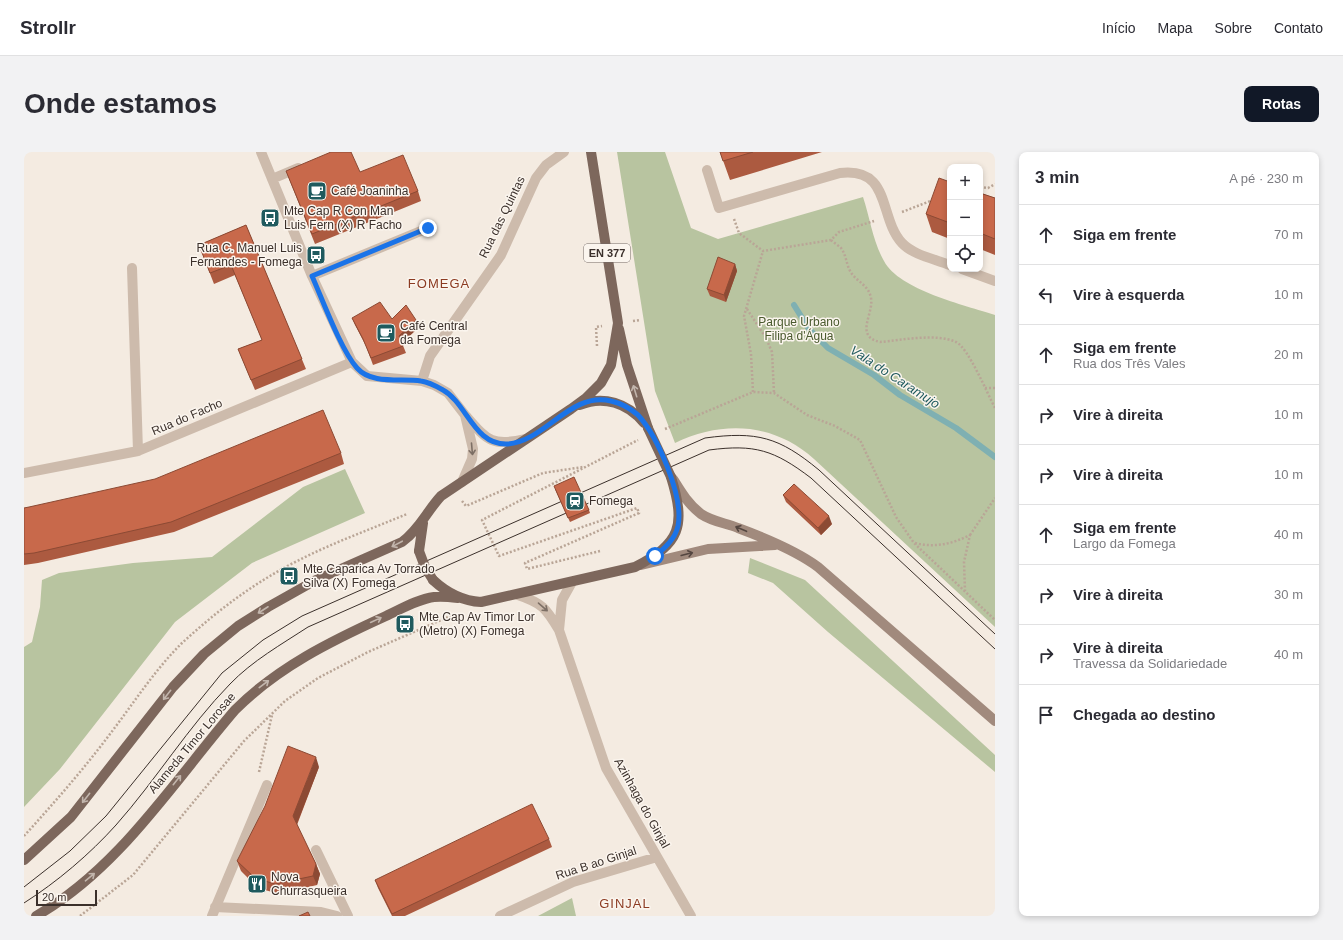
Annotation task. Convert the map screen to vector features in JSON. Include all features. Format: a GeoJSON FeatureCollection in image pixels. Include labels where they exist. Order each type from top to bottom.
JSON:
{"type":"FeatureCollection","features":[{"type":"Feature","properties":{"kind":"main road","name":"EN 377"},"geometry":{"type":"LineString","coordinates":[[591,152],[618,323],[627,365],[648,428]]}},
{"type":"Feature","properties":{"kind":"main road","name":"EN 377"},"geometry":{"type":"LineString","coordinates":[[570,409],[586,398],[601,384],[611,365],[618,323]]}},
{"type":"Feature","properties":{"kind":"main road"},"geometry":{"type":"LineString","coordinates":[[24,860],[71,817],[173,687],[204,654],[238,626],[268,607],[316,580],[402,542],[412,534],[441,496],[570,409],[591,402],[610,401],[637,414],[648,428],[671,477],[678,498],[678,527],[666,547],[655,556],[635,567]]}},
{"type":"Feature","properties":{"kind":"main road"},"geometry":{"type":"LineString","coordinates":[[671,477],[684,497],[702,514],[711,520],[738,528],[805,557],[995,721]]}},
{"type":"Feature","properties":{"kind":"main road"},"geometry":{"type":"LineString","coordinates":[[424,517],[419,551],[425,567],[433,580],[443,590],[458,598],[481,602],[518,595],[708,549],[777,545]]}},
{"type":"Feature","properties":{"kind":"main road","name":"Alameda Timor Lorosae"},"geometry":{"type":"LineString","coordinates":[[36,916],[91,876],[130,838],[235,710],[270,679],[293,663],[344,635],[411,604],[434,597],[458,598]]}},
{"type":"Feature","properties":{"kind":"street"},"geometry":{"type":"LineString","coordinates":[[261,152],[312,276],[352,362],[367,376],[422,381],[448,393],[484,436],[494,441],[507,444],[525,439]]}},
{"type":"Feature","properties":{"kind":"street","name":"Rua das Quintas"},"geometry":{"type":"LineString","coordinates":[[422,381],[430,356],[501,255],[536,178],[546,166],[564,152]]}},
{"type":"Feature","properties":{"kind":"street"},"geometry":{"type":"LineString","coordinates":[[272,179],[308,164]]}},
{"type":"Feature","properties":{"kind":"street"},"geometry":{"type":"LineString","coordinates":[[707,170],[719,208],[840,173],[853,171],[865,176],[875,183],[882,195],[894,232],[904,245],[912,251],[947,264]]}},
{"type":"Feature","properties":{"kind":"street"},"geometry":{"type":"LineString","coordinates":[[312,276],[428,228]]}},
{"type":"Feature","properties":{"kind":"street"},"geometry":{"type":"LineString","coordinates":[[132,268],[138,452]]}},
{"type":"Feature","properties":{"kind":"street"},"geometry":{"type":"LineString","coordinates":[[970,272],[995,281]]}},
{"type":"Feature","properties":{"kind":"street","name":"Rua do Facho"},"geometry":{"type":"LineString","coordinates":[[24,473],[138,452],[352,362]]}},
{"type":"Feature","properties":{"kind":"street"},"geometry":{"type":"LineString","coordinates":[[462,482],[472,459],[473,449],[465,415]]}},
{"type":"Feature","properties":{"kind":"street","name":"Azinhaga do Ginjal"},"geometry":{"type":"LineString","coordinates":[[559,630],[562,600],[572,582]]}},
{"type":"Feature","properties":{"kind":"street","name":"Azinhaga do Ginjal"},"geometry":{"type":"LineString","coordinates":[[518,595],[535,601],[547,610],[559,630],[606,768],[691,916]]}},
{"type":"Feature","properties":{"kind":"street"},"geometry":{"type":"LineString","coordinates":[[267,785],[213,911],[321,912],[337,916]]}},
{"type":"Feature","properties":{"kind":"street"},"geometry":{"type":"LineString","coordinates":[[316,850],[348,916]]}},
{"type":"Feature","properties":{"kind":"street","name":"Rua B ao Ginjal"},"geometry":{"type":"LineString","coordinates":[[500,916],[573,882],[657,857]]}},
{"type":"Feature","properties":{"kind":"path"},"geometry":{"type":"LineString","coordinates":[[983,187],[988,188],[995,184]]}},
{"type":"Feature","properties":{"kind":"path"},"geometry":{"type":"LineString","coordinates":[[730,205],[738,233],[763,252],[831,240],[839,232],[888,217],[936,199]]}},
{"type":"Feature","properties":{"kind":"path"},"geometry":{"type":"LineString","coordinates":[[831,240],[841,248],[846,258],[848,269],[853,276],[868,290],[871,298],[866,327],[868,336],[872,341],[880,342],[930,338],[957,342],[966,351],[995,408]]}},
{"type":"Feature","properties":{"kind":"path"},"geometry":{"type":"LineString","coordinates":[[753,392],[751,354],[744,316],[763,252]]}},
{"type":"Feature","properties":{"kind":"path"},"geometry":{"type":"LineString","coordinates":[[746,309],[766,338],[772,352],[774,394]]}},
{"type":"Feature","properties":{"kind":"path"},"geometry":{"type":"LineString","coordinates":[[596,328],[597,350]]}},
{"type":"Feature","properties":{"kind":"path"},"geometry":{"type":"LineString","coordinates":[[985,388],[995,388]]}},
{"type":"Feature","properties":{"kind":"path"},"geometry":{"type":"LineString","coordinates":[[662,431],[753,392],[774,394],[807,415],[835,426],[860,440],[896,518],[914,543],[995,620]]}},
{"type":"Feature","properties":{"kind":"path"},"geometry":{"type":"LineString","coordinates":[[600,551],[527,569],[525,563],[639,513],[637,508],[499,556],[482,520],[640,440]]}},
{"type":"Feature","properties":{"kind":"path"},"geometry":{"type":"LineString","coordinates":[[485,498],[543,473],[585,467]]}},
{"type":"Feature","properties":{"kind":"path"},"geometry":{"type":"LineString","coordinates":[[965,592],[964,562],[970,535],[995,498]]}},
{"type":"Feature","properties":{"kind":"path"},"geometry":{"type":"LineString","coordinates":[[914,543],[929,546],[942,545],[957,542],[970,535]]}},
{"type":"Feature","properties":{"kind":"path"},"geometry":{"type":"LineString","coordinates":[[80,916],[133,875],[244,741],[285,701],[318,678],[368,652],[455,614]]}},
{"type":"Feature","properties":{"kind":"path"},"geometry":{"type":"LineString","coordinates":[[267,785],[257,780],[273,713]]}},
{"type":"Feature","properties":{"kind":"green space","name":"Parque Urbano Filipa d'Água"},"geometry":{"type":"Polygon","coordinates":[[[617,152],[665,152],[691,228],[718,239],[863,197],[880,254],[892,271],[903,280],[934,295],[995,315],[995,627],[814,459],[799,447],[782,438],[765,432],[730,428],[711,431],[675,443],[655,391],[617,152]]]}},
{"type":"Feature","properties":{"kind":"green space"},"geometry":{"type":"Polygon","coordinates":[[[345,469],[365,513],[252,563],[175,622],[60,769],[24,807],[24,647],[32,642],[40,607],[42,580],[59,573],[133,563],[212,557],[303,487],[345,469]]]}},
{"type":"Feature","properties":{"kind":"green space"},"geometry":{"type":"Polygon","coordinates":[[[750,558],[805,580],[995,755],[995,772],[828,632],[773,583],[748,573],[750,558]]]}},
{"type":"Feature","properties":{"kind":"green space"},"geometry":{"type":"Polygon","coordinates":[[[572,898],[576,916],[538,916],[572,898]]]}},
{"type":"Feature","properties":{"kind":"building"},"geometry":{"type":"Polygon","coordinates":[[[331,152],[351,152],[360,172],[403,155],[418,191],[312,234],[286,171],[331,152]]]}},
{"type":"Feature","properties":{"kind":"building"},"geometry":{"type":"Polygon","coordinates":[[[720,152],[753,152],[723,161],[720,152]]]}},
{"type":"Feature","properties":{"kind":"building"},"geometry":{"type":"Polygon","coordinates":[[[939,178],[947,181],[947,222],[926,214],[939,178]]]}},
{"type":"Feature","properties":{"kind":"building"},"geometry":{"type":"Polygon","coordinates":[[[983,194],[995,198],[995,239],[983,234],[983,194]]]}},
{"type":"Feature","properties":{"kind":"building"},"geometry":{"type":"Polygon","coordinates":[[[246,225],[302,359],[251,380],[238,349],[262,340],[231,265],[210,273],[199,245],[246,225]]]}},
{"type":"Feature","properties":{"kind":"building"},"geometry":{"type":"Polygon","coordinates":[[[718,257],[735,264],[724,295],[707,289],[718,257]]]}},
{"type":"Feature","properties":{"kind":"building","name":"Café Central da Fomega"},"geometry":{"type":"Polygon","coordinates":[[[380,302],[392,319],[406,305],[416,320],[399,336],[403,346],[371,358],[352,318],[380,302]]]}},
{"type":"Feature","properties":{"kind":"building"},"geometry":{"type":"Polygon","coordinates":[[[323,410],[341,453],[171,522],[24,554],[24,508],[155,479],[323,410]]]}},
{"type":"Feature","properties":{"kind":"building"},"geometry":{"type":"Polygon","coordinates":[[[574,477],[589,510],[568,518],[554,486],[574,477]]]}},
{"type":"Feature","properties":{"kind":"building"},"geometry":{"type":"Polygon","coordinates":[[[794,484],[829,516],[818,528],[783,495],[794,484]]]}},
{"type":"Feature","properties":{"kind":"building"},"geometry":{"type":"Polygon","coordinates":[[[288,746],[316,757],[293,816],[316,864],[313,876],[275,884],[255,878],[237,861],[265,806],[288,746]]]}},
{"type":"Feature","properties":{"kind":"building"},"geometry":{"type":"Polygon","coordinates":[[[532,804],[549,839],[392,914],[375,880],[532,804]]]}},
{"type":"Feature","properties":{"kind":"building"},"geometry":{"type":"Polygon","coordinates":[[[308,912],[310,916],[299,916],[308,912]]]}},
{"type":"Feature","properties":{"kind":"waterway","name":"Vala do Caramujo"},"geometry":{"type":"LineString","coordinates":[[794,305],[809,329],[828,348],[874,375],[900,395],[956,428],[995,457]]}},
{"type":"Feature","properties":{"kind":"tram line"},"geometry":{"type":"LineString","coordinates":[[24,887],[70,851],[106,816],[222,673],[263,640],[302,616],[705,438],[739,435],[753,436],[766,439],[792,450],[819,470],[995,634]]}},
{"type":"Feature","properties":{"kind":"tram line"},"geometry":{"type":"LineString","coordinates":[[24,903],[61,877],[106,836],[131,808],[200,718],[230,684],[257,660],[278,646],[308,627],[709,450],[739,448],[763,451],[786,461],[811,478],[995,649]]}},
{"type":"Feature","properties":{"kind":"place","name":"Café Joaninha"},"geometry":{"type":"Point","coordinates":[317,191]}},
{"type":"Feature","properties":{"kind":"place","name":"Mte Cap R Con Man Luis Fern (X) R Facho"},"geometry":{"type":"Point","coordinates":[270,218]}},
{"type":"Feature","properties":{"kind":"place","name":"Rua C. Manuel Luis Fernandes - Fomega"},"geometry":{"type":"Point","coordinates":[316,255]}},
{"type":"Feature","properties":{"kind":"place","name":"Café Central da Fomega"},"geometry":{"type":"Point","coordinates":[386,333]}},
{"type":"Feature","properties":{"kind":"place","name":"Fomega"},"geometry":{"type":"Point","coordinates":[575,501]}},
{"type":"Feature","properties":{"kind":"place","name":"Mte Caparica Av Torrado Silva (X) Fomega"},"geometry":{"type":"Point","coordinates":[289,576]}},
{"type":"Feature","properties":{"kind":"place","name":"Mte Cap Av Timor Lor (Metro) (X) Fomega"},"geometry":{"type":"Point","coordinates":[405,624]}},
{"type":"Feature","properties":{"kind":"place","name":"Nova Churrasqueira"},"geometry":{"type":"Point","coordinates":[257,884]}},
{"type":"Feature","properties":{"kind":"district","name":"FOMEGA"},"geometry":{"type":"Point","coordinates":[439,283]}},
{"type":"Feature","properties":{"kind":"district","name":"GINJAL"},"geometry":{"type":"Point","coordinates":[625,903]}},
{"type":"Feature","properties":{"kind":"route"},"geometry":{"type":"LineString","coordinates":[[428,228],[312,276],[352,362],[367,376],[374,378],[422,381],[434,385],[448,393],[484,436],[494,441],[507,444],[525,439],[570,409],[584,403],[599,400],[610,401],[637,414],[648,428],[671,477],[678,498],[678,527],[666,547],[655,556]]}}]}
